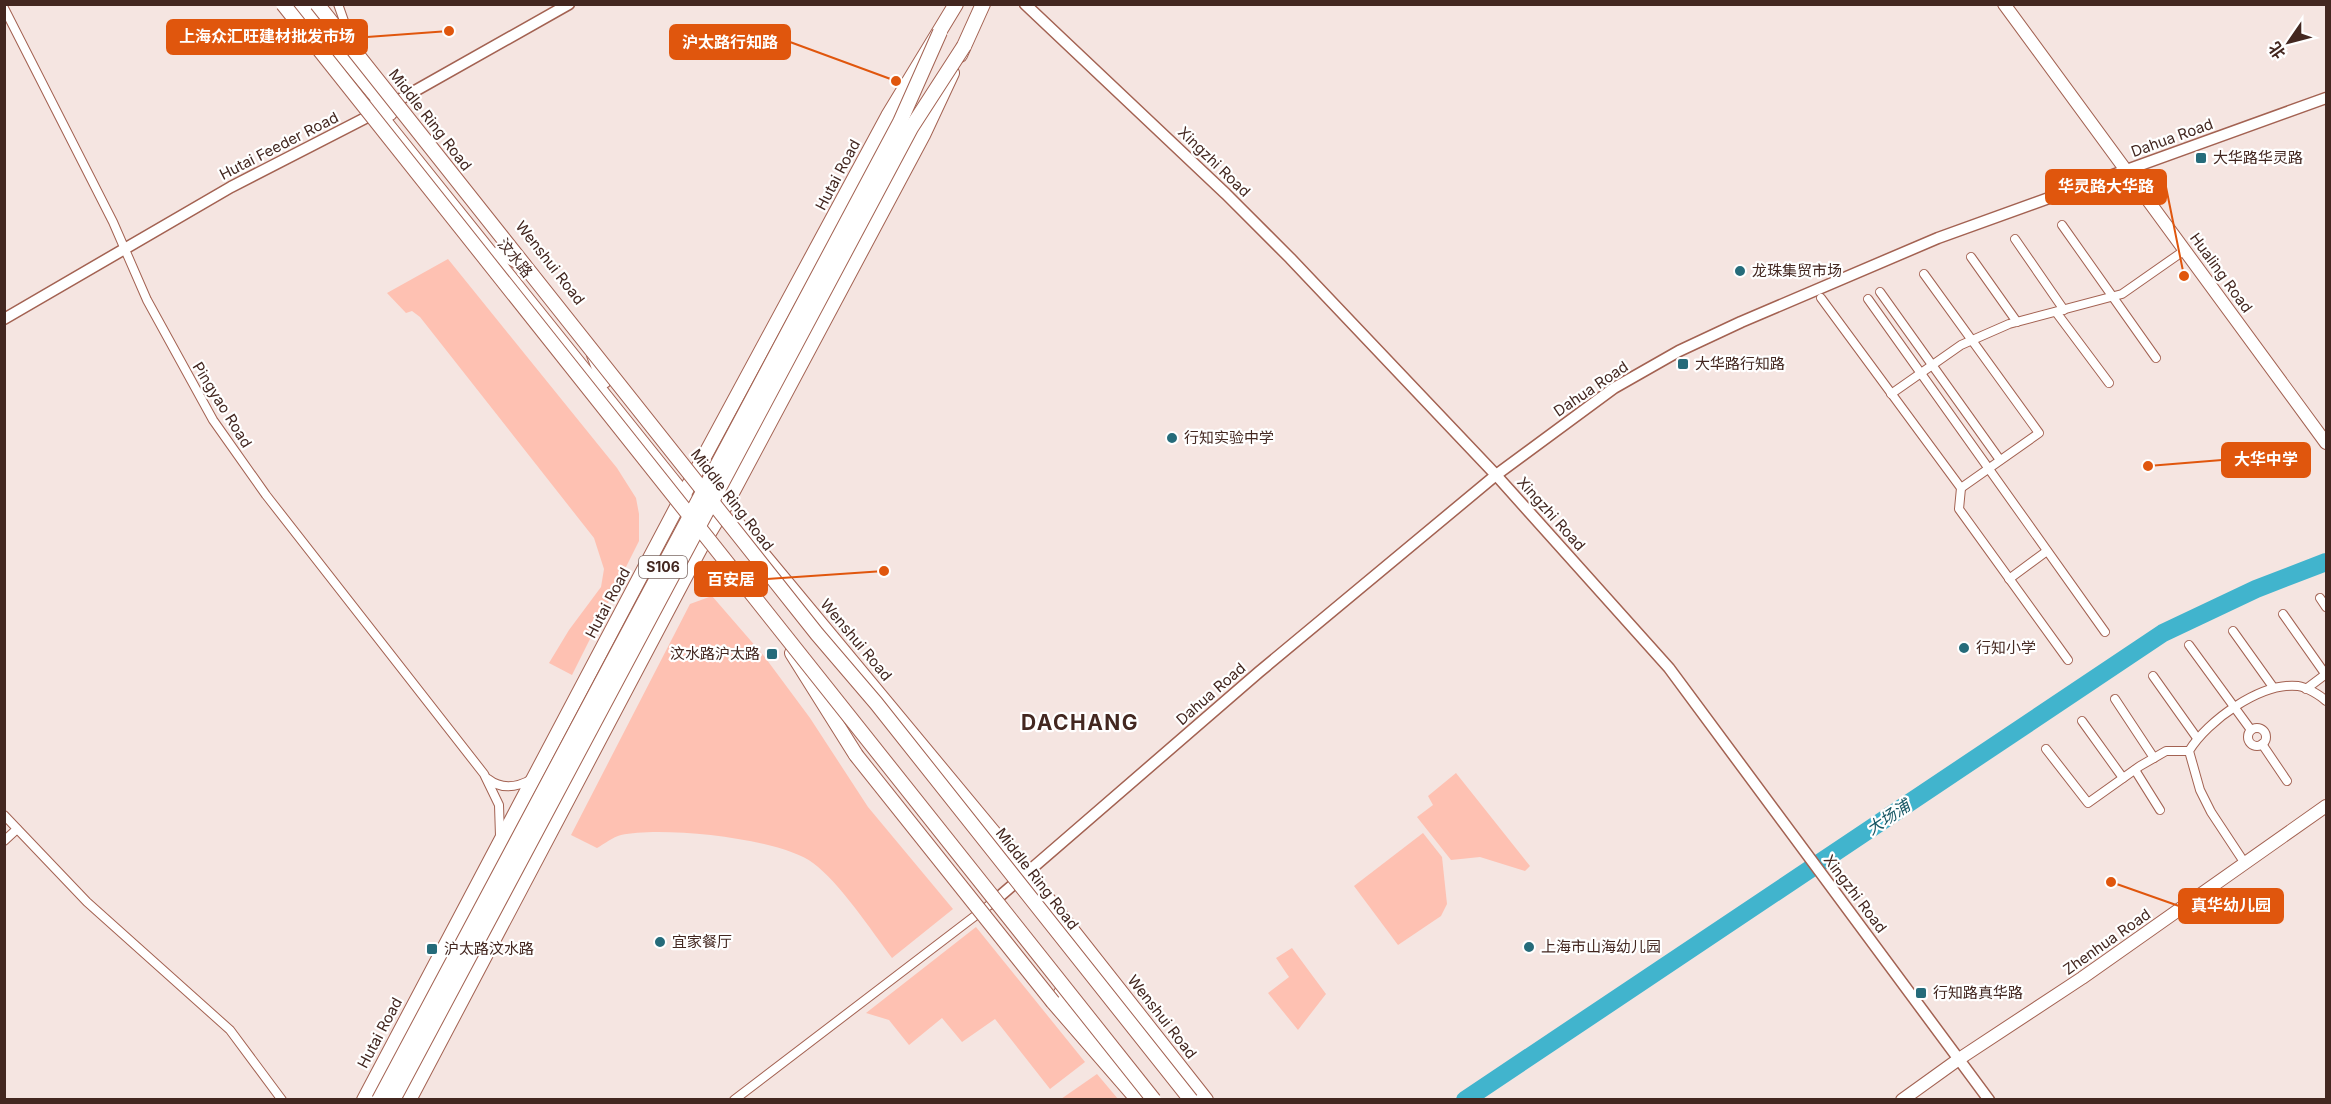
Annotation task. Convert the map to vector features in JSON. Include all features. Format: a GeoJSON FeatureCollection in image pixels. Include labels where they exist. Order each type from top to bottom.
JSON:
{"type":"FeatureCollection","features":[{"type":"Feature","properties":{"kind":"main road"},"geometry":{"type":"LineString","coordinates":[[277,4],[377,112],[683,497]]}},
{"type":"Feature","properties":{"kind":"main road"},"geometry":{"type":"LineString","coordinates":[[283,4],[1154,1100]]}},
{"type":"Feature","properties":{"kind":"main road","name":"汶水路"},"geometry":{"type":"LineString","coordinates":[[288,4],[377,112],[501,252],[604,381],[683,497],[704,541]]}},
{"type":"Feature","properties":{"kind":"main road","name":"汶水路"},"geometry":{"type":"LineString","coordinates":[[300,4],[377,112]]}},
{"type":"Feature","properties":{"kind":"main road","name":"Middle Ring Road"},"geometry":{"type":"LineString","coordinates":[[317,4],[1191,1100]]}},
{"type":"Feature","properties":{"kind":"main road","name":"Hutai Road"},"geometry":{"type":"LineString","coordinates":[[364,1100],[683,497],[888,116],[956,4]]}},
{"type":"Feature","properties":{"kind":"main road","name":"S106"},"geometry":{"type":"LineString","coordinates":[[409,1100],[704,541],[724,508],[923,135],[983,4]]}},
{"type":"Feature","properties":{"kind":"main road","name":"Hualing Road"},"geometry":{"type":"LineString","coordinates":[[2004,4],[2326,443]]}},
{"type":"Feature","properties":{"kind":"main road","name":"Wenshui Road"},"geometry":{"type":"LineString","coordinates":[[330,7],[350,38],[724,508],[1028,874],[1206,1100]]}},
{"type":"Feature","properties":{"kind":"main road","name":"Hutai Road"},"geometry":{"type":"LineString","coordinates":[[379,1100],[900,122],[940,32]]}},
{"type":"Feature","properties":{"kind":"main road","name":"S106"},"geometry":{"type":"LineString","coordinates":[[393,1100],[911,128],[964,46]]}},
{"type":"Feature","properties":{"kind":"main road"},"geometry":{"type":"LineString","coordinates":[[501,252],[537,272]]}},
{"type":"Feature","properties":{"kind":"main road"},"geometry":{"type":"LineString","coordinates":[[587,336],[604,381]]}},
{"type":"Feature","properties":{"kind":"main road"},"geometry":{"type":"LineString","coordinates":[[704,541],[992,903],[1143,1100]]}},
{"type":"Feature","properties":{"kind":"main road"},"geometry":{"type":"LineString","coordinates":[[792,653],[856,754],[1053,1002],[1138,1100]]}},
{"type":"Feature","properties":{"kind":"main road","name":"Zhenhua Road"},"geometry":{"type":"LineString","coordinates":[[1902,1100],[1959,1059],[2082,978],[2326,806]]}},
{"type":"Feature","properties":{"kind":"street","name":"Hutai Feeder Road"},"geometry":{"type":"LineString","coordinates":[[4,319],[231,187],[400,100],[569,4]]}},
{"type":"Feature","properties":{"kind":"street","name":"Xingzhi Road"},"geometry":{"type":"LineString","coordinates":[[1025,4],[1226,194],[1496,475],[1669,668],[1989,1100]]}},
{"type":"Feature","properties":{"kind":"street","name":"Pingyao Road"},"geometry":{"type":"LineString","coordinates":[[4,8],[113,222],[123,248],[164,331],[204,404],[266,495],[484,774],[493,789],[500,809],[500,842]]}},
{"type":"Feature","properties":{"kind":"street","name":"Dahua Road"},"geometry":{"type":"LineString","coordinates":[[992,903],[1259,672],[1496,475],[1614,388],[1689,346],[1740,322],[1938,238],[2326,98]]}},
{"type":"Feature","properties":{"kind":"street"},"geometry":{"type":"LineString","coordinates":[[2062,225],[2156,358]]}},
{"type":"Feature","properties":{"kind":"street"},"geometry":{"type":"LineString","coordinates":[[2015,239],[2109,383]]}},
{"type":"Feature","properties":{"kind":"street"},"geometry":{"type":"LineString","coordinates":[[1891,394],[1961,345],[2017,322],[2122,294],[2185,250]]}},
{"type":"Feature","properties":{"kind":"street"},"geometry":{"type":"LineString","coordinates":[[1971,257],[2017,322]]}},
{"type":"Feature","properties":{"kind":"street"},"geometry":{"type":"LineString","coordinates":[[1924,274],[2039,433],[1961,489]]}},
{"type":"Feature","properties":{"kind":"street"},"geometry":{"type":"LineString","coordinates":[[1880,292],[2000,460]]}},
{"type":"Feature","properties":{"kind":"street"},"geometry":{"type":"LineString","coordinates":[[1821,298],[1961,489],[1959,509],[2068,660]]}},
{"type":"Feature","properties":{"kind":"street"},"geometry":{"type":"LineString","coordinates":[[1868,299],[2105,632]]}},
{"type":"Feature","properties":{"kind":"street"},"geometry":{"type":"LineString","coordinates":[[2009,579],[2047,551]]}},
{"type":"Feature","properties":{"kind":"street"},"geometry":{"type":"LineString","coordinates":[[2320,598],[2326,607]]}},
{"type":"Feature","properties":{"kind":"street"},"geometry":{"type":"LineString","coordinates":[[2283,614],[2326,674],[2306,689]]}},
{"type":"Feature","properties":{"kind":"street"},"geometry":{"type":"LineString","coordinates":[[2233,631],[2273,687]]}},
{"type":"Feature","properties":{"kind":"street"},"geometry":{"type":"LineString","coordinates":[[2189,645],[2251,730],[2260,729],[2264,733],[2266,738],[2262,744],[2288,781]]}},
{"type":"Feature","properties":{"kind":"street"},"geometry":{"type":"LineString","coordinates":[[2153,676],[2197,738]]}},
{"type":"Feature","properties":{"kind":"street"},"geometry":{"type":"LineString","coordinates":[[2244,862],[2211,812],[2200,790],[2189,751],[2197,738],[2235,708],[2273,687],[2299,686],[2326,700]]}},
{"type":"Feature","properties":{"kind":"street"},"geometry":{"type":"LineString","coordinates":[[2115,699],[2154,758]]}},
{"type":"Feature","properties":{"kind":"street"},"geometry":{"type":"LineString","coordinates":[[2082,721],[2124,778]]}},
{"type":"Feature","properties":{"kind":"street"},"geometry":{"type":"LineString","coordinates":[[2046,749],[2088,803],[2134,770],[2166,751],[2189,751]]}},
{"type":"Feature","properties":{"kind":"street"},"geometry":{"type":"LineString","coordinates":[[2134,770],[2160,810]]}},
{"type":"Feature","properties":{"kind":"street","name":"Pingyao Road"},"geometry":{"type":"LineString","coordinates":[[484,774],[493,782],[506,786],[521,784],[534,777]]}},
{"type":"Feature","properties":{"kind":"street"},"geometry":{"type":"LineString","coordinates":[[4,815],[110,924],[230,1030],[282,1100]]}},
{"type":"Feature","properties":{"kind":"street"},"geometry":{"type":"LineString","coordinates":[[4,841],[17,829]]}},
{"type":"Feature","properties":{"kind":"street"},"geometry":{"type":"LineString","coordinates":[[734,1100],[992,903]]}},
{"type":"Feature","properties":{"kind":"shaded area"},"geometry":{"type":"Polygon","coordinates":[[[448,259],[617,468],[636,498],[639,514],[639,541],[572,675],[549,663],[569,630],[601,587],[604,569],[594,538],[420,317],[412,311],[406,313],[387,293],[448,259]]]}},
{"type":"Feature","properties":{"kind":"shaded area"},"geometry":{"type":"Polygon","coordinates":[[[712,596],[764,656],[810,718],[868,807],[953,909],[892,958],[834,882],[813,863],[797,854],[749,841],[691,833],[621,835],[597,848],[571,835],[690,604],[712,596]]]}},
{"type":"Feature","properties":{"kind":"shaded area"},"geometry":{"type":"Polygon","coordinates":[[[1456,773],[1530,866],[1525,871],[1480,857],[1451,860],[1417,817],[1433,805],[1428,796],[1456,773]]]}},
{"type":"Feature","properties":{"kind":"shaded area"},"geometry":{"type":"Polygon","coordinates":[[[1423,833],[1442,857],[1447,904],[1441,916],[1398,945],[1354,886],[1423,833]]]}},
{"type":"Feature","properties":{"kind":"shaded area"},"geometry":{"type":"Polygon","coordinates":[[[976,927],[1085,1062],[1050,1089],[995,1019],[962,1042],[942,1018],[909,1045],[889,1020],[866,1013],[976,927]]]}},
{"type":"Feature","properties":{"kind":"shaded area"},"geometry":{"type":"Polygon","coordinates":[[[1292,948],[1326,994],[1298,1030],[1268,993],[1289,977],[1276,958],[1292,948]]]}},
{"type":"Feature","properties":{"kind":"shaded area"},"geometry":{"type":"Polygon","coordinates":[[[1097,1074],[1118,1099],[1061,1099],[1097,1074]]]}},
{"type":"Feature","properties":{"kind":"waterway","name":"大场浦"},"geometry":{"type":"LineString","coordinates":[[1465,1100],[2163,633],[2256,589],[2326,562]]}},
{"type":"Feature","properties":{"kind":"place","name":"上海众汇旺建材批发市场"},"geometry":{"type":"Point","coordinates":[449,31]}},
{"type":"Feature","properties":{"kind":"place","name":"沪太路行知路"},"geometry":{"type":"Point","coordinates":[896,81]}},
{"type":"Feature","properties":{"kind":"place","name":"大华路华灵路"},"geometry":{"type":"Point","coordinates":[2201,158]}},
{"type":"Feature","properties":{"kind":"place","name":"龙珠集贸市场"},"geometry":{"type":"Point","coordinates":[1740,271]}},
{"type":"Feature","properties":{"kind":"place","name":"华灵路大华路"},"geometry":{"type":"Point","coordinates":[2184,276]}},
{"type":"Feature","properties":{"kind":"place","name":"大华路行知路"},"geometry":{"type":"Point","coordinates":[1683,364]}},
{"type":"Feature","properties":{"kind":"place","name":"行知实验中学"},"geometry":{"type":"Point","coordinates":[1172,438]}},
{"type":"Feature","properties":{"kind":"place","name":"大华中学"},"geometry":{"type":"Point","coordinates":[2148,466]}},
{"type":"Feature","properties":{"kind":"place","name":"百安居"},"geometry":{"type":"Point","coordinates":[884,571]}},
{"type":"Feature","properties":{"kind":"place","name":"行知小学"},"geometry":{"type":"Point","coordinates":[1964,648]}},
{"type":"Feature","properties":{"kind":"place","name":"汶水路沪太路"},"geometry":{"type":"Point","coordinates":[772,654]}},
{"type":"Feature","properties":{"kind":"place","name":"真华幼儿园"},"geometry":{"type":"Point","coordinates":[2111,882]}},
{"type":"Feature","properties":{"kind":"place","name":"宜家餐厅"},"geometry":{"type":"Point","coordinates":[660,942]}},
{"type":"Feature","properties":{"kind":"place","name":"上海市山海幼儿园"},"geometry":{"type":"Point","coordinates":[1529,947]}},
{"type":"Feature","properties":{"kind":"place","name":"沪太路汶水路"},"geometry":{"type":"Point","coordinates":[432,949]}},
{"type":"Feature","properties":{"kind":"place","name":"行知路真华路"},"geometry":{"type":"Point","coordinates":[1921,993]}},
{"type":"Feature","properties":{"kind":"district","name":"DACHANG"},"geometry":{"type":"Point","coordinates":[1080,723]}}]}
